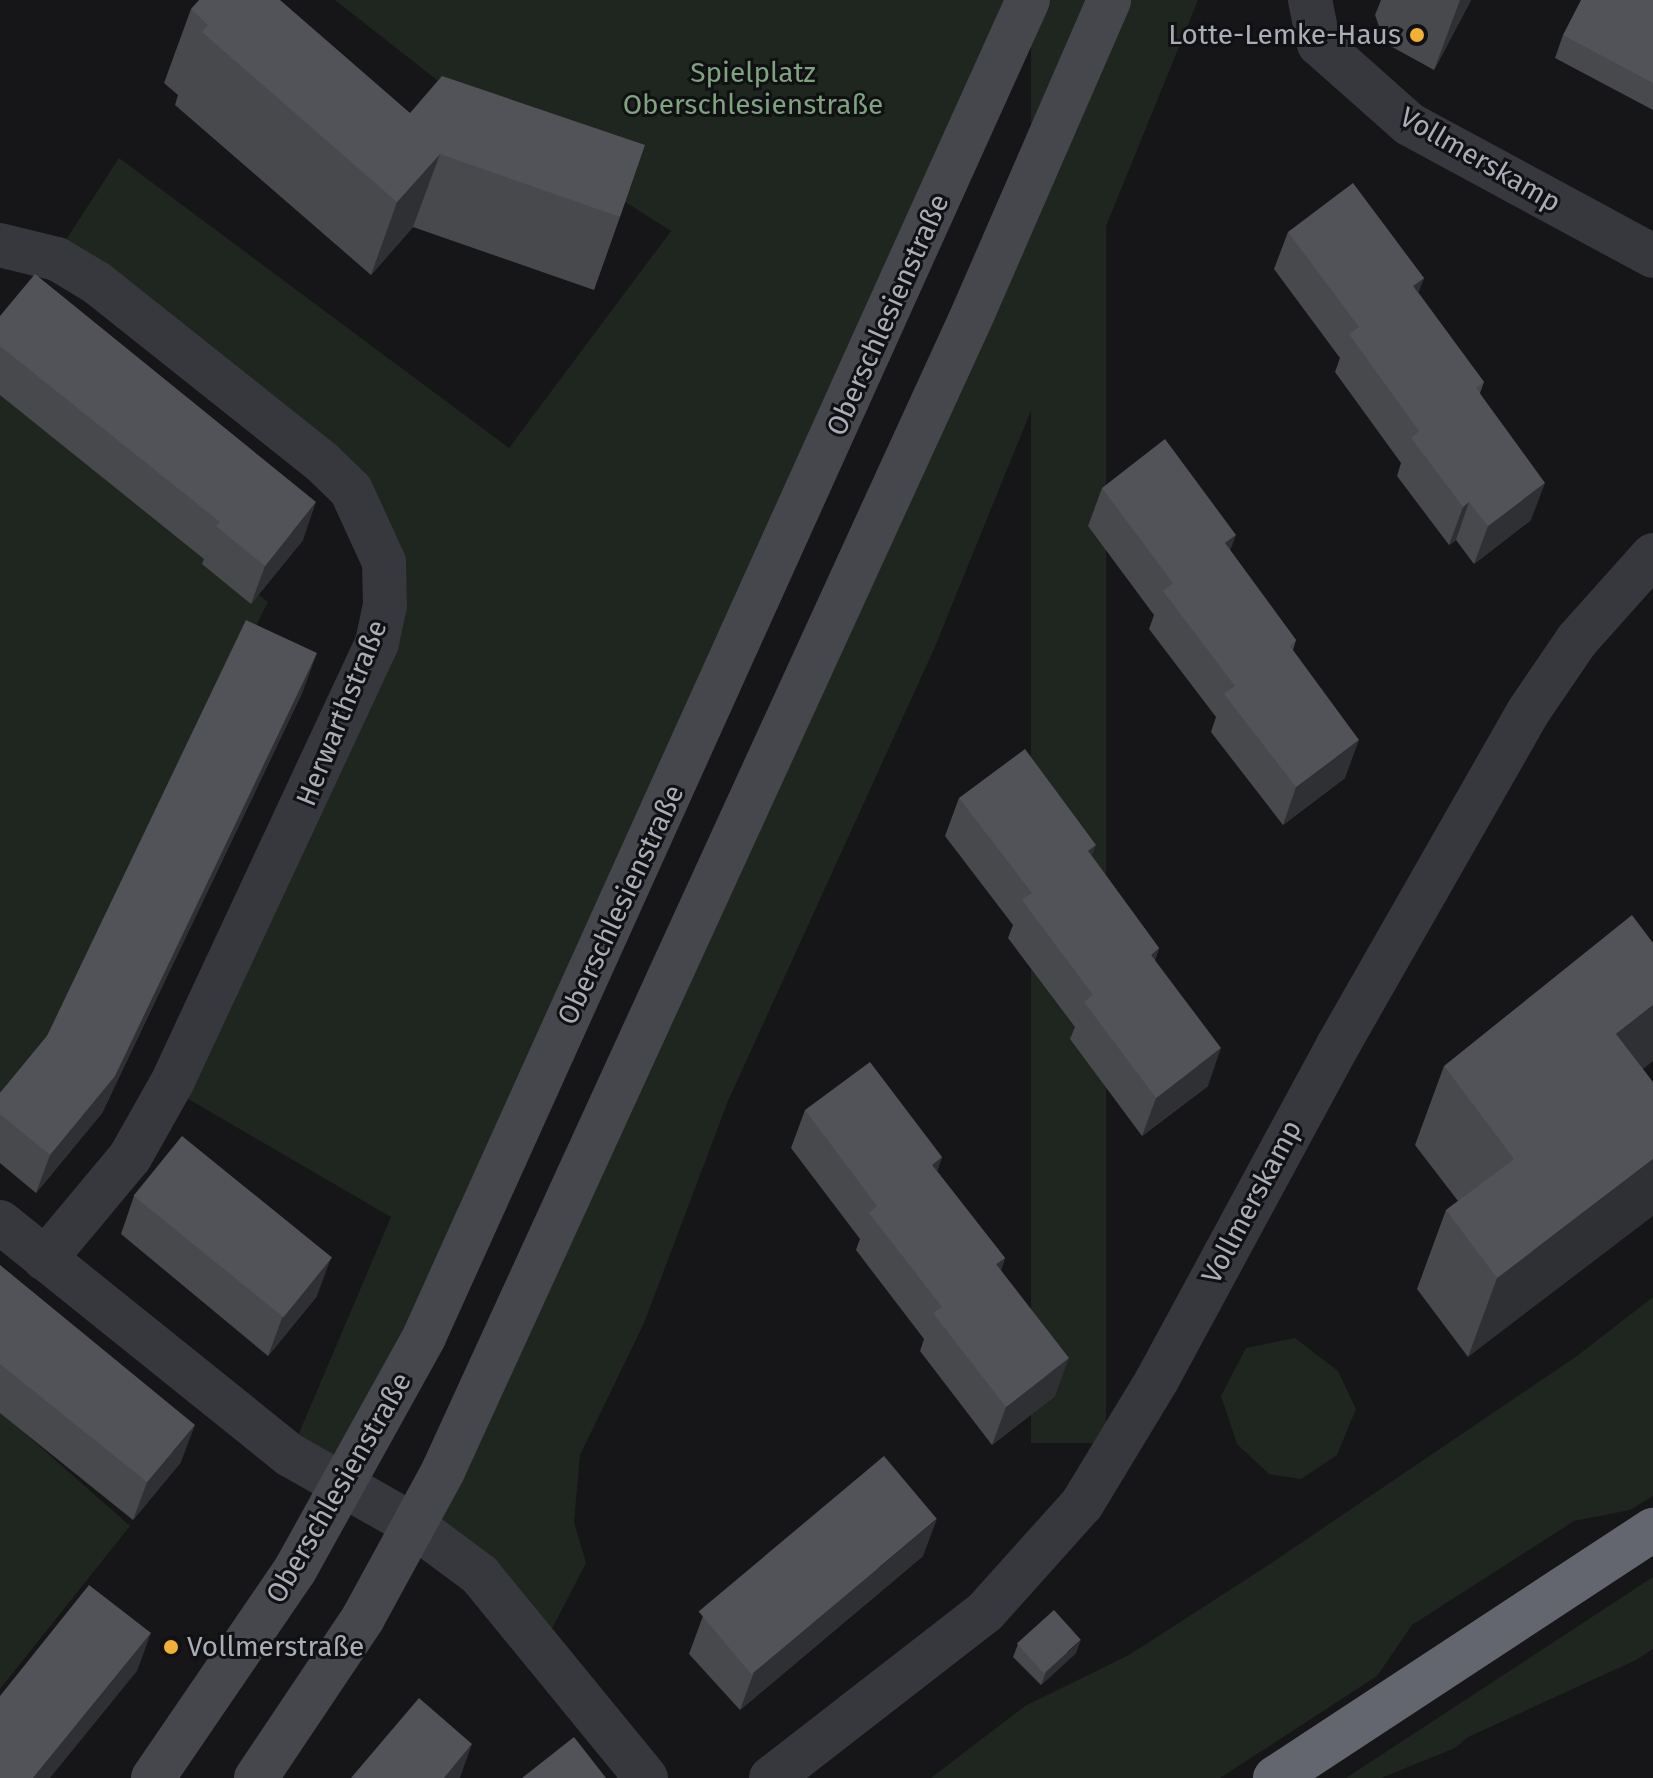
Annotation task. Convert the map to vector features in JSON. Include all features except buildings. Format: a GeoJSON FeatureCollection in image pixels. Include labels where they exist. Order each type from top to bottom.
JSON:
{"type":"FeatureCollection","features":[{"type":"Feature","properties":{"kind":"highway"},"geometry":{"type":"LineString","coordinates":[[1275,1778],[1653,1530]]}},
{"type":"Feature","properties":{"kind":"main road","name":"Oberschlesienstraße"},"geometry":{"type":"LineString","coordinates":[[153,1778],[224,1680],[346,1484],[435,1312],[1028,0]]}},
{"type":"Feature","properties":{"kind":"main road"},"geometry":{"type":"LineString","coordinates":[[256,1778],[363,1618],[413,1525],[546,1255],[974,311],[1109,0]]}},
{"type":"Feature","properties":{"kind":"street","name":"Vollmerskamp"},"geometry":{"type":"LineString","coordinates":[[1310,0],[1319,44],[1409,124],[1653,256]]}},
{"type":"Feature","properties":{"kind":"street","name":"Herwarthstraße"},"geometry":{"type":"LineString","coordinates":[[0,245],[57,259],[97,283],[322,462],[351,490],[384,562],[385,605],[377,643],[174,1079],[130,1157],[45,1259]]}},
{"type":"Feature","properties":{"kind":"street","name":"Vollmerskamp"},"geometry":{"type":"LineString","coordinates":[[771,1778],[985,1612],[1082,1504],[1157,1380],[1520,725],[1577,640],[1653,555]]}},
{"type":"Feature","properties":{"kind":"street"},"geometry":{"type":"LineString","coordinates":[[0,1222],[290,1455],[346,1484],[413,1525],[496,1592],[646,1778]]}},
{"type":"Feature","properties":{"kind":"green space","name":"Spielplatz Oberschlesienstraße"},"geometry":{"type":"Polygon","coordinates":[[[335,0],[1024,0],[344,1481],[291,1452],[391,1217],[166,1086],[382,643],[376,530],[60,249],[119,158],[509,448],[671,231],[451,91],[335,0]]]}},
{"type":"Feature","properties":{"kind":"green space"},"geometry":{"type":"Polygon","coordinates":[[[1031,0],[1106,0],[1106,1443],[1031,1443],[1031,0]]]}},
{"type":"Feature","properties":{"kind":"green space"},"geometry":{"type":"Polygon","coordinates":[[[1111,0],[1198,0],[934,649],[728,1101],[644,1323],[580,1455],[574,1522],[586,1563],[543,1646],[415,1525],[1111,0]]]}},
{"type":"Feature","properties":{"kind":"green space"},"geometry":{"type":"Polygon","coordinates":[[[0,386],[268,602],[0,1134],[0,386]]]}},
{"type":"Feature","properties":{"kind":"green space"},"geometry":{"type":"Polygon","coordinates":[[[1653,1297],[1653,1496],[1630,1510],[1574,1521],[1412,1625],[1377,1676],[1220,1778],[931,1778],[1025,1706],[1129,1655],[1273,1562],[1577,1356],[1653,1297]]]}},
{"type":"Feature","properties":{"kind":"green space"},"geometry":{"type":"Polygon","coordinates":[[[1295,1338],[1338,1371],[1356,1409],[1337,1455],[1301,1479],[1269,1474],[1237,1444],[1221,1396],[1246,1348],[1295,1338]]]}},
{"type":"Feature","properties":{"kind":"green space"},"geometry":{"type":"Polygon","coordinates":[[[0,1411],[130,1526],[0,1689],[0,1411]]]}},
{"type":"Feature","properties":{"kind":"green space"},"geometry":{"type":"Polygon","coordinates":[[[1653,1577],[1653,1649],[1636,1660],[1468,1737],[1455,1748],[1381,1778],[1346,1778],[1653,1577]]]}},
{"type":"Feature","properties":{"kind":"place","name":"Lotte-Lemke-Haus"},"geometry":{"type":"Point","coordinates":[1417,35]}},
{"type":"Feature","properties":{"kind":"place","name":"Vollmerstraße"},"geometry":{"type":"Point","coordinates":[171,1647]}}]}
